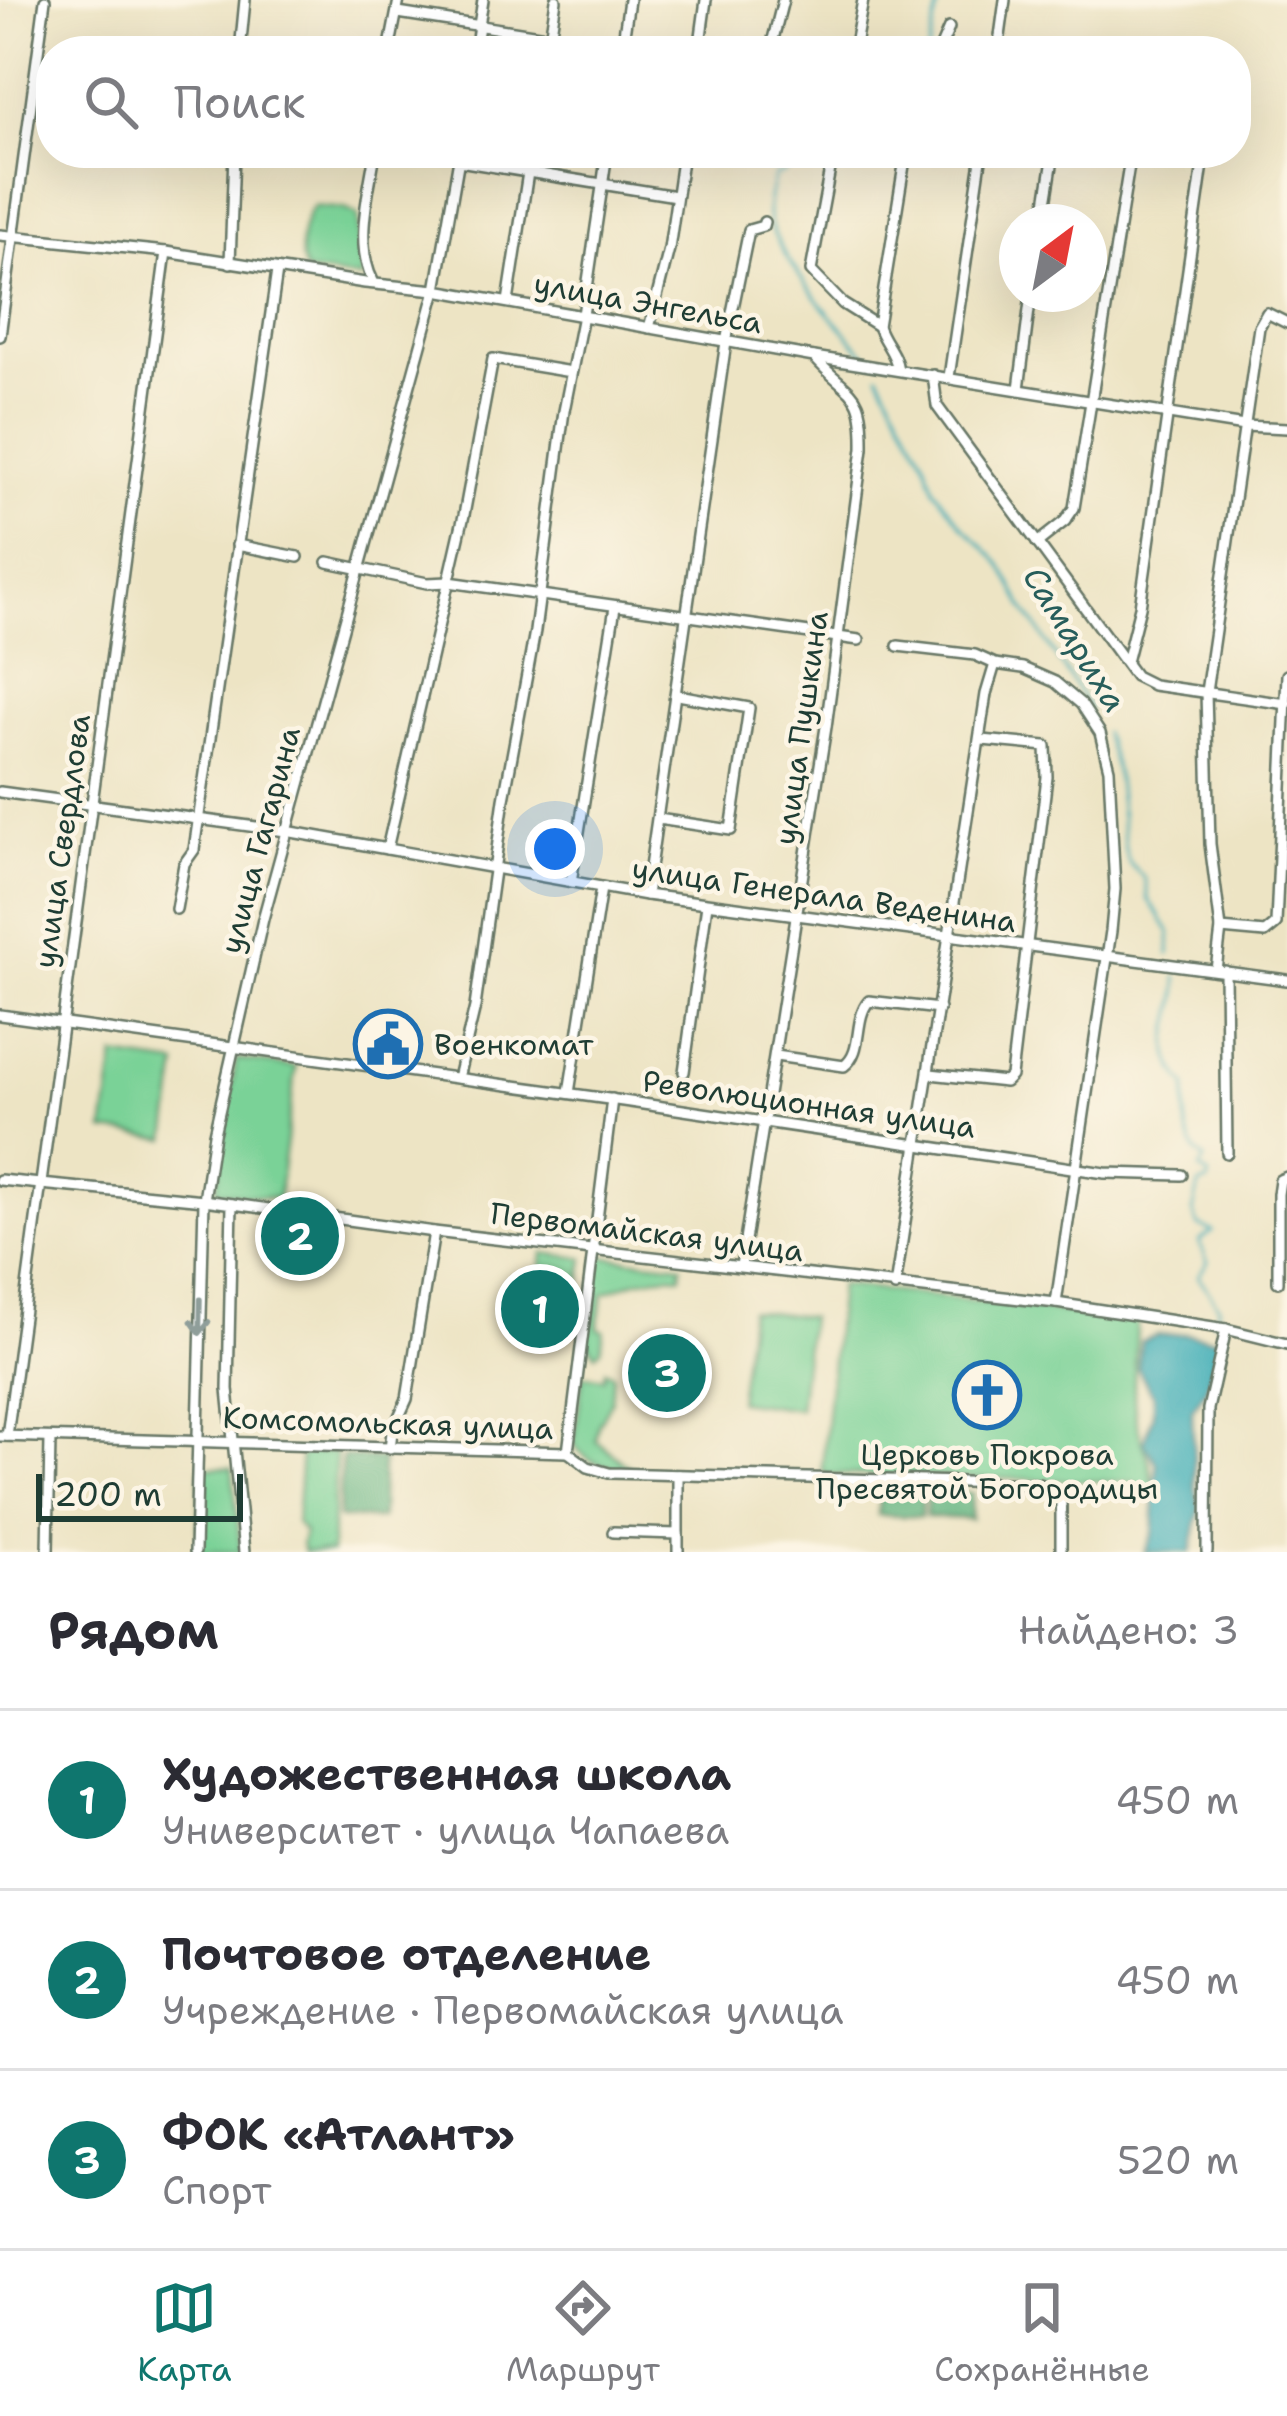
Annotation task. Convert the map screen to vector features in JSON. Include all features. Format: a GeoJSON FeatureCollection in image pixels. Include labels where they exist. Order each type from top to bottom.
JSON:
{"type":"FeatureCollection","features":[{"type":"Feature","properties":{"kind":"street"},"geometry":{"type":"LineString","coordinates":[[40,36],[45,0]]}},
{"type":"Feature","properties":{"kind":"street"},"geometry":{"type":"LineString","coordinates":[[241,36],[244,0]]}},
{"type":"Feature","properties":{"kind":"street"},"geometry":{"type":"LineString","coordinates":[[393,36],[399,0]]}},
{"type":"Feature","properties":{"kind":"street"},"geometry":{"type":"LineString","coordinates":[[477,36],[483,0]]}},
{"type":"Feature","properties":{"kind":"street"},"geometry":{"type":"LineString","coordinates":[[550,36],[556,0]]}},
{"type":"Feature","properties":{"kind":"street"},"geometry":{"type":"LineString","coordinates":[[624,36],[629,0]]}},
{"type":"Feature","properties":{"kind":"street"},"geometry":{"type":"LineString","coordinates":[[701,36],[706,0]]}},
{"type":"Feature","properties":{"kind":"street"},"geometry":{"type":"LineString","coordinates":[[774,36],[783,0]]}},
{"type":"Feature","properties":{"kind":"street"},"geometry":{"type":"LineString","coordinates":[[857,36],[863,0]]}},
{"type":"Feature","properties":{"kind":"street"},"geometry":{"type":"LineString","coordinates":[[1000,36],[1005,0]]}},
{"type":"Feature","properties":{"kind":"street"},"geometry":{"type":"LineString","coordinates":[[398,13],[544,36]]}},
{"type":"Feature","properties":{"kind":"street"},"geometry":{"type":"LineString","coordinates":[[946,36],[949,28]]}},
{"type":"Feature","properties":{"kind":"street"},"geometry":{"type":"LineString","coordinates":[[0,336],[36,69]]}},
{"type":"Feature","properties":{"kind":"street"},"geometry":{"type":"LineString","coordinates":[[230,263],[233,168]]}},
{"type":"Feature","properties":{"kind":"street"},"geometry":{"type":"LineString","coordinates":[[373,168],[365,234],[373,281]]}},
{"type":"Feature","properties":{"kind":"street","name":"улица Гагарина"},"geometry":{"type":"LineString","coordinates":[[195,1552],[204,1200],[232,1047],[286,831],[436,290],[457,168]]}},
{"type":"Feature","properties":{"kind":"street"},"geometry":{"type":"LineString","coordinates":[[514,168],[676,196]]}},
{"type":"Feature","properties":{"kind":"street"},"geometry":{"type":"LineString","coordinates":[[508,302],[529,168]]}},
{"type":"Feature","properties":{"kind":"street"},"geometry":{"type":"LineString","coordinates":[[458,1078],[476,1007],[605,168]]}},
{"type":"Feature","properties":{"kind":"street"},"geometry":{"type":"LineString","coordinates":[[649,328],[669,249],[681,168]]}},
{"type":"Feature","properties":{"kind":"street"},"geometry":{"type":"LineString","coordinates":[[830,168],[811,272],[843,304],[878,326],[897,359],[898,370]]}},
{"type":"Feature","properties":{"kind":"street"},"geometry":{"type":"LineString","coordinates":[[878,326],[904,168]]}},
{"type":"Feature","properties":{"kind":"street"},"geometry":{"type":"LineString","coordinates":[[949,377],[980,168]]}},
{"type":"Feature","properties":{"kind":"street"},"geometry":{"type":"LineString","coordinates":[[1046,204],[1052,168]]}},
{"type":"Feature","properties":{"kind":"street"},"geometry":{"type":"LineString","coordinates":[[1037,542],[1074,508],[1128,168]]}},
{"type":"Feature","properties":{"kind":"street"},"geometry":{"type":"LineString","coordinates":[[1126,662],[1140,608],[1202,168]]}},
{"type":"Feature","properties":{"kind":"street"},"geometry":{"type":"LineString","coordinates":[[646,895],[726,342],[749,230],[764,222]]}},
{"type":"Feature","properties":{"kind":"street","name":"улица Энгельса"},"geometry":{"type":"LineString","coordinates":[[0,235],[166,252],[436,290],[814,357],[1244,426],[1287,428]]}},
{"type":"Feature","properties":{"kind":"street","name":"улица Свердлова"},"geometry":{"type":"LineString","coordinates":[[3,1436],[166,252]]}},
{"type":"Feature","properties":{"kind":"street"},"geometry":{"type":"LineString","coordinates":[[176,909],[184,864],[194,850],[277,271]]}},
{"type":"Feature","properties":{"kind":"street"},"geometry":{"type":"LineString","coordinates":[[1018,388],[1029,312]]}},
{"type":"Feature","properties":{"kind":"street"},"geometry":{"type":"LineString","coordinates":[[1227,1153],[1221,929],[1210,844],[1206,692],[1258,326],[1267,314],[1287,322]]}},
{"type":"Feature","properties":{"kind":"street","name":"улица Пушкина"},"geometry":{"type":"LineString","coordinates":[[741,1266],[798,915],[863,448],[864,413],[850,387],[814,357]]}},
{"type":"Feature","properties":{"kind":"street"},"geometry":{"type":"LineString","coordinates":[[387,849],[449,581],[493,359],[572,372]]}},
{"type":"Feature","properties":{"kind":"street"},"geometry":{"type":"LineString","coordinates":[[933,375],[937,406],[1141,681],[1286,704]]}},
{"type":"Feature","properties":{"kind":"street"},"geometry":{"type":"LineString","coordinates":[[237,544],[298,557]]}},
{"type":"Feature","properties":{"kind":"street"},"geometry":{"type":"LineString","coordinates":[[328,562],[427,583],[449,581],[859,640]]}},
{"type":"Feature","properties":{"kind":"street"},"geometry":{"type":"LineString","coordinates":[[571,883],[615,607]]}},
{"type":"Feature","properties":{"kind":"street"},"geometry":{"type":"LineString","coordinates":[[898,646],[975,656],[1055,682],[1081,704],[1100,733],[1109,769],[1115,889],[1056,1304]]}},
{"type":"Feature","properties":{"kind":"street"},"geometry":{"type":"LineString","coordinates":[[895,1287],[986,694],[995,664]]}},
{"type":"Feature","properties":{"kind":"street"},"geometry":{"type":"LineString","coordinates":[[1221,929],[1270,932],[1277,912],[1287,675]]}},
{"type":"Feature","properties":{"kind":"street"},"geometry":{"type":"LineString","coordinates":[[658,819],[731,830],[749,708],[678,695]]}},
{"type":"Feature","properties":{"kind":"street"},"geometry":{"type":"LineString","coordinates":[[930,1074],[1009,1080],[1047,777],[1046,746],[982,740]]}},
{"type":"Feature","properties":{"kind":"street","name":"улица Генерала Веденина"},"geometry":{"type":"LineString","coordinates":[[0,792],[198,817],[707,904],[1287,980]]}},
{"type":"Feature","properties":{"kind":"street"},"geometry":{"type":"LineString","coordinates":[[569,1093],[601,888]]}},
{"type":"Feature","properties":{"kind":"street"},"geometry":{"type":"LineString","coordinates":[[684,1072],[707,904]]}},
{"type":"Feature","properties":{"kind":"street"},"geometry":{"type":"LineString","coordinates":[[776,1056],[850,1064],[862,1010],[869,1001],[939,1009]]}},
{"type":"Feature","properties":{"kind":"street","name":"Революционная улица"},"geometry":{"type":"LineString","coordinates":[[0,1015],[1105,1173],[1182,1175]]}},
{"type":"Feature","properties":{"kind":"street"},"geometry":{"type":"LineString","coordinates":[[568,1452],[612,1099]]}},
{"type":"Feature","properties":{"kind":"street"},"geometry":{"type":"LineString","coordinates":[[1278,1282],[1284,1179]]}},
{"type":"Feature","properties":{"kind":"street","name":"Первомайская улица"},"geometry":{"type":"LineString","coordinates":[[0,1180],[204,1200],[434,1232],[1056,1304],[1226,1329],[1287,1344]]}},
{"type":"Feature","properties":{"kind":"street"},"geometry":{"type":"LineString","coordinates":[[232,1204],[227,1349],[231,1442],[244,1552]]}},
{"type":"Feature","properties":{"kind":"street"},"geometry":{"type":"LineString","coordinates":[[390,1448],[407,1399],[434,1232]]}},
{"type":"Feature","properties":{"kind":"street"},"geometry":{"type":"LineString","coordinates":[[1207,1552],[1208,1409],[1226,1329]]}},
{"type":"Feature","properties":{"kind":"street","name":"Комсомольская улица"},"geometry":{"type":"LineString","coordinates":[[3,1436],[568,1452],[599,1472],[1026,1484],[1055,1490],[1062,1503],[1061,1552]]}},
{"type":"Feature","properties":{"kind":"street"},"geometry":{"type":"LineString","coordinates":[[48,1552],[50,1438]]}},
{"type":"Feature","properties":{"kind":"street"},"geometry":{"type":"LineString","coordinates":[[678,1475],[678,1552]]}},
{"type":"Feature","properties":{"kind":"street"},"geometry":{"type":"LineString","coordinates":[[613,1532],[678,1534]]}},
{"type":"Feature","properties":{"kind":"green space"},"geometry":{"type":"Polygon","coordinates":[[[314,206],[357,215],[362,279],[305,271],[301,237],[314,206]]]}},
{"type":"Feature","properties":{"kind":"green space"},"geometry":{"type":"Polygon","coordinates":[[[115,1056],[178,1065],[167,1139],[104,1131],[115,1056]]]}},
{"type":"Feature","properties":{"kind":"green space"},"geometry":{"type":"Polygon","coordinates":[[[236,1059],[296,1067],[278,1199],[216,1191],[236,1059]]]}},
{"type":"Feature","properties":{"kind":"green space"},"geometry":{"type":"Polygon","coordinates":[[[543,1253],[584,1258],[578,1312],[558,1309],[560,1289],[541,1270],[543,1253]]]}},
{"type":"Feature","properties":{"kind":"green space"},"geometry":{"type":"Polygon","coordinates":[[[598,1256],[682,1265],[681,1276],[650,1277],[603,1294],[598,1328],[604,1330],[596,1354],[586,1341],[598,1256]]]}},
{"type":"Feature","properties":{"kind":"green space"},"geometry":{"type":"Polygon","coordinates":[[[839,1285],[1137,1321],[1135,1406],[1152,1490],[1147,1492],[1135,1482],[826,1474],[822,1469],[839,1285]]]}},
{"type":"Feature","properties":{"kind":"green space"},"geometry":{"type":"Polygon","coordinates":[[[750,1310],[809,1317],[799,1409],[738,1401],[750,1310]]]}},
{"type":"Feature","properties":{"kind":"green space"},"geometry":{"type":"Polygon","coordinates":[[[605,1370],[613,1374],[611,1401],[596,1440],[631,1468],[592,1461],[574,1444],[583,1375],[604,1378],[605,1370]]]}},
{"type":"Feature","properties":{"kind":"green space"},"geometry":{"type":"Polygon","coordinates":[[[336,1453],[331,1552],[304,1552],[304,1532],[296,1524],[301,1454],[336,1453]]]}},
{"type":"Feature","properties":{"kind":"green space"},"geometry":{"type":"Polygon","coordinates":[[[342,1456],[382,1459],[381,1519],[338,1518],[342,1456]]]}},
{"type":"Feature","properties":{"kind":"green space"},"geometry":{"type":"Polygon","coordinates":[[[201,1467],[232,1468],[241,1552],[197,1552],[201,1467]]]}},
{"type":"Feature","properties":{"kind":"green space"},"geometry":{"type":"Polygon","coordinates":[[[879,1489],[922,1491],[921,1517],[878,1515],[879,1489]]]}},
{"type":"Feature","properties":{"kind":"green space"},"geometry":{"type":"Polygon","coordinates":[[[927,1491],[972,1493],[971,1519],[926,1517],[927,1491]]]}},
{"type":"Feature","properties":{"kind":"water"},"geometry":{"type":"Polygon","coordinates":[[[1185,1334],[1220,1339],[1206,1389],[1192,1410],[1200,1509],[1191,1552],[1145,1552],[1153,1535],[1157,1464],[1144,1443],[1153,1395],[1138,1369],[1141,1341],[1185,1334]]]}},
{"type":"Feature","properties":{"kind":"waterway","name":"Самариха"},"geometry":{"type":"LineString","coordinates":[[932,36],[940,0]]}},
{"type":"Feature","properties":{"kind":"waterway","name":"Самариха"},"geometry":{"type":"LineString","coordinates":[[786,168],[774,176],[772,185],[768,210],[773,230],[809,289],[867,356]]}},
{"type":"Feature","properties":{"kind":"waterway","name":"Самариха"},"geometry":{"type":"LineString","coordinates":[[879,374],[925,461],[935,490],[1000,563],[1090,709]]}},
{"type":"Feature","properties":{"kind":"waterway","name":"Самариха"},"geometry":{"type":"LineString","coordinates":[[1104,733],[1116,771],[1125,850],[1170,932],[1169,954]]}},
{"type":"Feature","properties":{"kind":"waterway","name":"Самариха"},"geometry":{"type":"LineString","coordinates":[[1177,977],[1168,1045],[1176,1071],[1187,1086],[1189,1137],[1205,1159],[1200,1170],[1210,1176],[1199,1185],[1193,1212],[1198,1225],[1213,1231],[1199,1242],[1208,1262],[1198,1276],[1219,1306],[1214,1322]]}},
{"type":"Feature","properties":{"kind":"place","name":"Военкомат"},"geometry":{"type":"Point","coordinates":[388,1044]}},
{"type":"Feature","properties":{"kind":"place","name":"Почтовое отделение"},"geometry":{"type":"Point","coordinates":[300,1236]}},
{"type":"Feature","properties":{"kind":"place","name":"Художественная школа"},"geometry":{"type":"Point","coordinates":[540,1309]}},
{"type":"Feature","properties":{"kind":"place","name":"ФОК «Атлант»"},"geometry":{"type":"Point","coordinates":[667,1373]}},
{"type":"Feature","properties":{"kind":"place","name":"Церковь Покрова Пресвятой Богородицы"},"geometry":{"type":"Point","coordinates":[987,1395]}}]}
